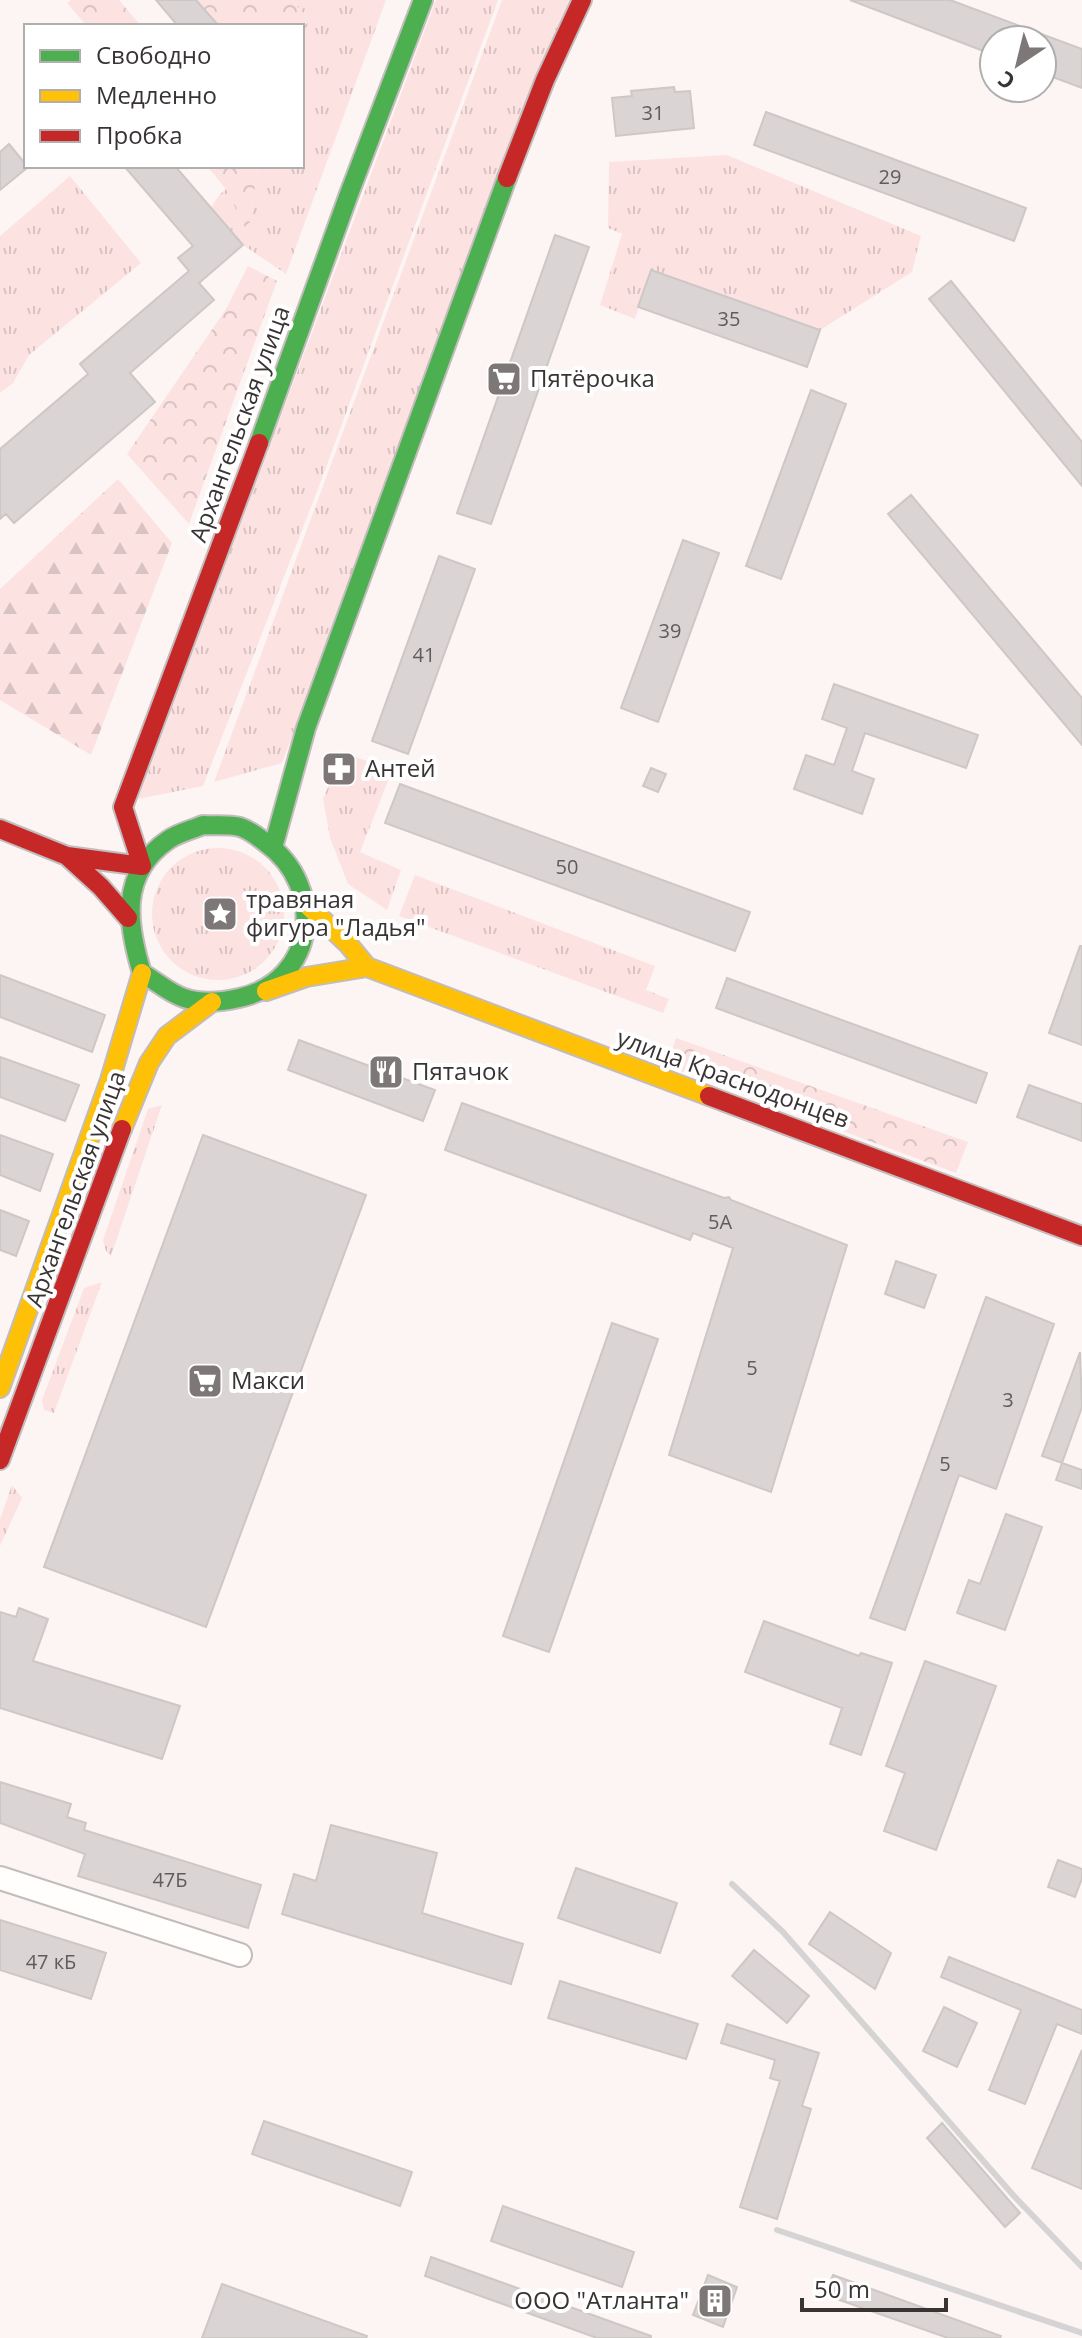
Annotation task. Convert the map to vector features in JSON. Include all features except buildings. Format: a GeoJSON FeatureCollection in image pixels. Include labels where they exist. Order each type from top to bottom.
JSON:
{"type":"FeatureCollection","features":[{"type":"Feature","properties":{"kind":"main road","name":"Архангельская улица"},"geometry":{"type":"LineString","coordinates":[[142,866],[123,807],[423,0]]}},
{"type":"Feature","properties":{"kind":"main road"},"geometry":{"type":"LineString","coordinates":[[274,844],[306,728],[545,80],[582,0]]}},
{"type":"Feature","properties":{"kind":"main road"},"geometry":{"type":"LineString","coordinates":[[203,825],[240,827],[274,844],[297,871],[307,905],[305,938],[290,968],[266,991],[244,1000],[212,1002],[184,998],[142,973],[128,918],[131,890],[142,866],[168,839],[203,825]]}},
{"type":"Feature","properties":{"kind":"main road"},"geometry":{"type":"LineString","coordinates":[[0,829],[67,856],[142,866]]}},
{"type":"Feature","properties":{"kind":"main road"},"geometry":{"type":"LineString","coordinates":[[67,856],[101,887],[128,918]]}},
{"type":"Feature","properties":{"kind":"main road","name":"улица Краснодонцев"},"geometry":{"type":"LineString","coordinates":[[307,905],[367,967],[1082,1236]]}},
{"type":"Feature","properties":{"kind":"main road","name":"улица Краснодонцев"},"geometry":{"type":"LineString","coordinates":[[266,991],[306,977],[367,967]]}},
{"type":"Feature","properties":{"kind":"main road","name":"Архангельская улица"},"geometry":{"type":"LineString","coordinates":[[0,1388],[110,1080],[142,973]]}},
{"type":"Feature","properties":{"kind":"main road","name":"Архангельская улица"},"geometry":{"type":"LineString","coordinates":[[0,1460],[149,1063],[167,1036],[212,1002]]}},
{"type":"Feature","properties":{"kind":"street"},"geometry":{"type":"LineString","coordinates":[[0,1878],[240,1955]]}},
{"type":"Feature","properties":{"kind":"green space"},"geometry":{"type":"Polygon","coordinates":[[[71,0],[119,0],[139,24],[85,24],[67,3],[71,0]]]}},
{"type":"Feature","properties":{"kind":"green space"},"geometry":{"type":"Polygon","coordinates":[[[196,0],[292,0],[309,20],[304,36],[304,24],[217,24],[196,0]]]}},
{"type":"Feature","properties":{"kind":"green space"},"geometry":{"type":"Polygon","coordinates":[[[292,0],[386,0],[286,274],[243,245],[211,208],[226,189],[248,232],[258,168],[304,168],[304,36],[309,20],[292,0]]]}},
{"type":"Feature","properties":{"kind":"green space"},"geometry":{"type":"Polygon","coordinates":[[[436,0],[498,0],[321,481],[203,786],[138,799],[436,0]]]}},
{"type":"Feature","properties":{"kind":"green space"},"geometry":{"type":"Polygon","coordinates":[[[502,0],[570,0],[282,763],[214,782],[502,0]]]}},
{"type":"Feature","properties":{"kind":"green space"},"geometry":{"type":"Polygon","coordinates":[[[727,155],[921,236],[912,272],[820,330],[651,271],[635,319],[600,305],[622,234],[608,228],[609,162],[727,155]]]}},
{"type":"Feature","properties":{"kind":"green space"},"geometry":{"type":"Polygon","coordinates":[[[209,168],[258,168],[248,233],[226,189],[209,168]]]}},
{"type":"Feature","properties":{"kind":"green space"},"geometry":{"type":"Polygon","coordinates":[[[70,176],[141,263],[29,355],[13,383],[0,393],[0,236],[70,176]]]}},
{"type":"Feature","properties":{"kind":"green space"},"geometry":{"type":"Polygon","coordinates":[[[248,266],[277,281],[189,524],[127,454],[226,309],[248,266]]]}},
{"type":"Feature","properties":{"kind":"green space"},"geometry":{"type":"Polygon","coordinates":[[[118,479],[172,543],[91,755],[0,700],[0,589],[118,479]]]}},
{"type":"Feature","properties":{"kind":"green space"},"geometry":{"type":"Polygon","coordinates":[[[343,752],[392,771],[360,852],[401,870],[387,910],[348,884],[330,838],[323,799],[343,752]]]}},
{"type":"Feature","properties":{"kind":"green space"},"geometry":{"type":"Polygon","coordinates":[[[218,848],[243,853],[265,867],[279,889],[284,914],[279,939],[265,961],[243,975],[218,980],[193,975],[171,961],[157,939],[152,914],[157,889],[171,867],[193,853],[218,848]]]}},
{"type":"Feature","properties":{"kind":"green space"},"geometry":{"type":"Polygon","coordinates":[[[415,875],[655,966],[646,990],[669,999],[663,1013],[399,916],[415,875]]]}},
{"type":"Feature","properties":{"kind":"green space"},"geometry":{"type":"Polygon","coordinates":[[[676,1038],[968,1142],[956,1173],[667,1066],[676,1038]]]}},
{"type":"Feature","properties":{"kind":"green space"},"geometry":{"type":"Polygon","coordinates":[[[162,1105],[111,1256],[103,1240],[148,1109],[162,1105]]]}},
{"type":"Feature","properties":{"kind":"green space"},"geometry":{"type":"Polygon","coordinates":[[[102,1282],[54,1413],[44,1410],[42,1400],[84,1288],[102,1282]]]}},
{"type":"Feature","properties":{"kind":"green space"},"geometry":{"type":"Polygon","coordinates":[[[12,1485],[22,1498],[0,1546],[0,1519],[12,1485]]]}},
{"type":"Feature","properties":{"kind":"railway"},"geometry":{"type":"LineString","coordinates":[[732,1884],[783,1932],[1014,2196],[1082,2267]]}},
{"type":"Feature","properties":{"kind":"railway"},"geometry":{"type":"LineString","coordinates":[[777,2230],[1082,2333]]}},
{"type":"Feature","properties":{"kind":"traffic: fast"},"geometry":{"type":"LineString","coordinates":[[259,443],[423,0]]}},
{"type":"Feature","properties":{"kind":"traffic: fast"},"geometry":{"type":"LineString","coordinates":[[274,844],[306,728],[507,178]]}},
{"type":"Feature","properties":{"kind":"traffic: fast"},"geometry":{"type":"LineString","coordinates":[[203,825],[240,827],[266,843],[286,862],[298,883],[305,907],[305,931],[298,953],[285,973],[265,988],[239,998],[219,1001],[184,998],[142,973],[131,918],[134,884],[152,853],[180,833],[203,825]]}},
{"type":"Feature","properties":{"kind":"traffic: slow"},"geometry":{"type":"LineString","coordinates":[[307,905],[367,967],[709,1096]]}},
{"type":"Feature","properties":{"kind":"traffic: slow"},"geometry":{"type":"LineString","coordinates":[[266,991],[306,977],[367,967]]}},
{"type":"Feature","properties":{"kind":"traffic: slow"},"geometry":{"type":"LineString","coordinates":[[0,1388],[110,1080],[142,973]]}},
{"type":"Feature","properties":{"kind":"traffic: slow"},"geometry":{"type":"LineString","coordinates":[[122,1129],[149,1063],[167,1036],[212,1002]]}},
{"type":"Feature","properties":{"kind":"traffic: jam"},"geometry":{"type":"LineString","coordinates":[[507,178],[545,80],[582,0]]}},
{"type":"Feature","properties":{"kind":"traffic: jam"},"geometry":{"type":"LineString","coordinates":[[142,866],[123,807],[259,443]]}},
{"type":"Feature","properties":{"kind":"traffic: jam"},"geometry":{"type":"LineString","coordinates":[[0,829],[67,856],[142,866]]}},
{"type":"Feature","properties":{"kind":"traffic: jam"},"geometry":{"type":"LineString","coordinates":[[67,856],[101,887],[128,918]]}},
{"type":"Feature","properties":{"kind":"traffic: jam"},"geometry":{"type":"LineString","coordinates":[[709,1096],[1082,1236]]}},
{"type":"Feature","properties":{"kind":"traffic: jam"},"geometry":{"type":"LineString","coordinates":[[0,1460],[122,1129]]}},
{"type":"Feature","properties":{"kind":"place","name":"Пятёрочка"},"geometry":{"type":"Point","coordinates":[504,379]}},
{"type":"Feature","properties":{"kind":"place","name":"Антей"},"geometry":{"type":"Point","coordinates":[339,769]}},
{"type":"Feature","properties":{"kind":"place","name":"травяная фигура \"Ладья\""},"geometry":{"type":"Point","coordinates":[220,914]}},
{"type":"Feature","properties":{"kind":"place","name":"Пятачок"},"geometry":{"type":"Point","coordinates":[386,1072]}},
{"type":"Feature","properties":{"kind":"place","name":"Макси"},"geometry":{"type":"Point","coordinates":[205,1381]}},
{"type":"Feature","properties":{"kind":"place","name":"ООО \"Атланта\""},"geometry":{"type":"Point","coordinates":[715,2301]}}]}
